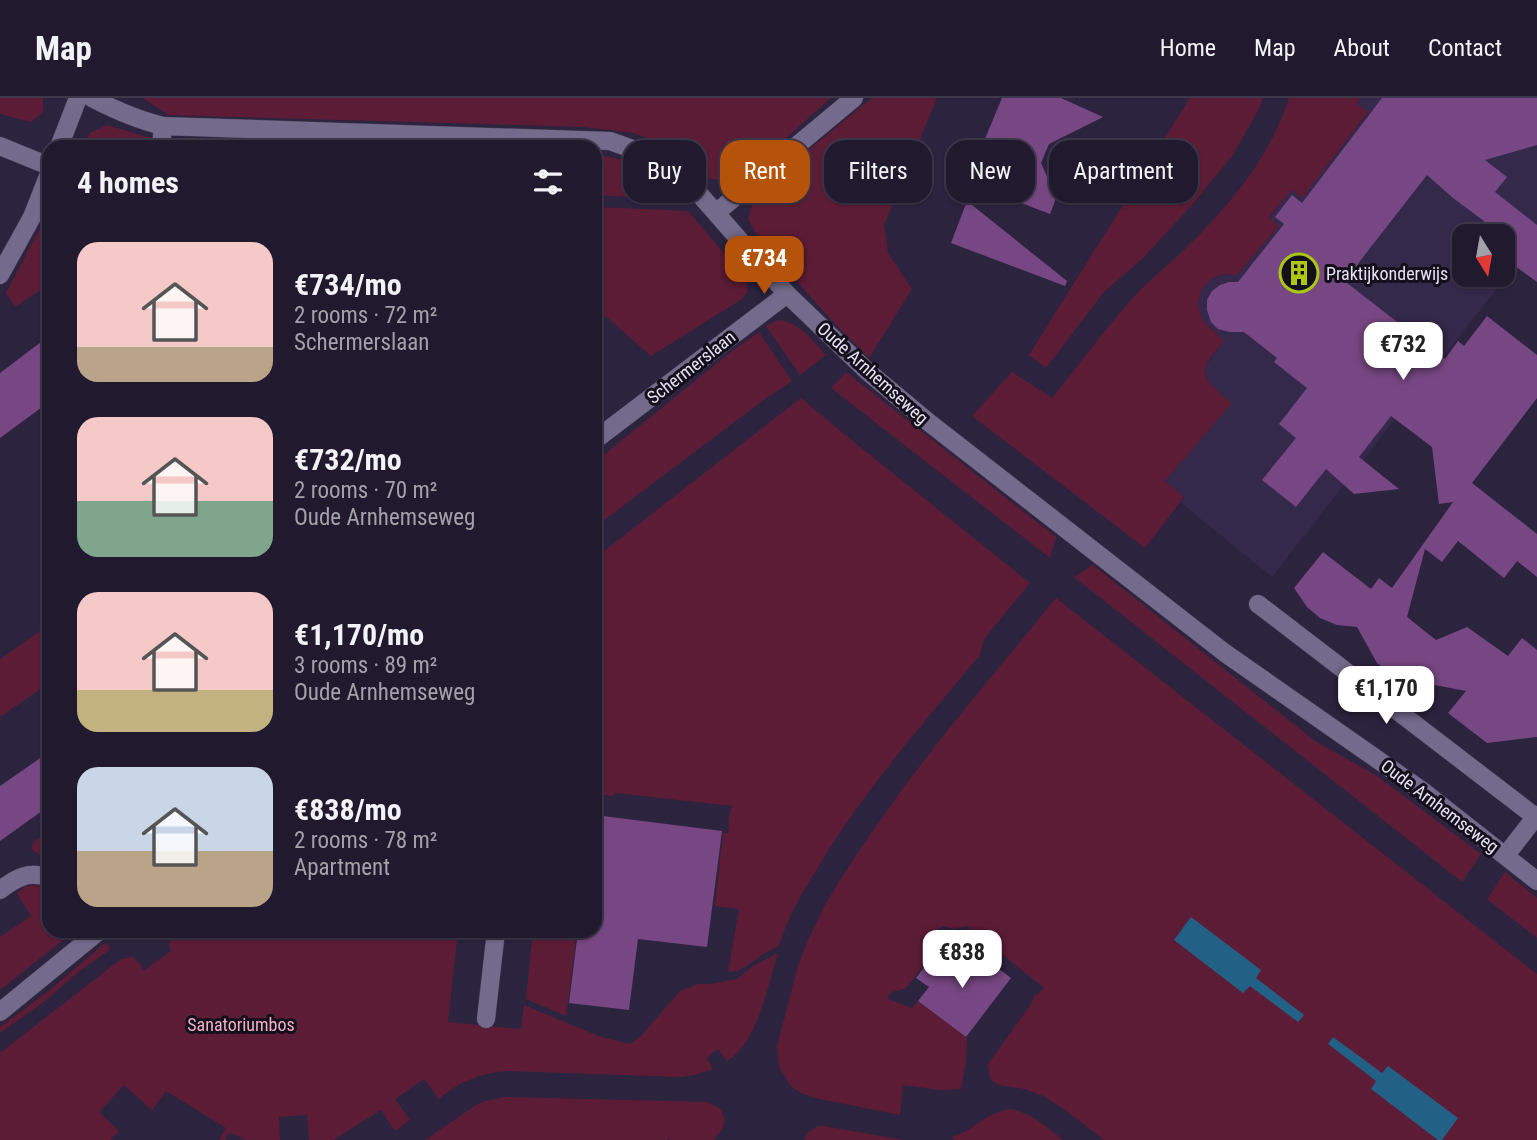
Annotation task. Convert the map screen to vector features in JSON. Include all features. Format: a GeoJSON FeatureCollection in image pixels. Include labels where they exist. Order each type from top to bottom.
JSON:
{"type":"FeatureCollection","features":[{"type":"Feature","properties":{"kind":"street"},"geometry":{"type":"LineString","coordinates":[[63,140],[78,98]]}},
{"type":"Feature","properties":{"kind":"street","name":"Oude Arnhemseweg"},"geometry":{"type":"LineString","coordinates":[[92,98],[139,120],[163,126],[580,140]]}},
{"type":"Feature","properties":{"kind":"street"},"geometry":{"type":"LineString","coordinates":[[717,212],[854,98]]}},
{"type":"Feature","properties":{"kind":"street"},"geometry":{"type":"LineString","coordinates":[[162,140],[163,126]]}},
{"type":"Feature","properties":{"kind":"street","name":"Oude Arnhemseweg"},"geometry":{"type":"LineString","coordinates":[[602,141],[610,141],[672,163],[787,293],[867,371],[927,421],[1225,653],[1424,792],[1537,881]]}},
{"type":"Feature","properties":{"kind":"street"},"geometry":{"type":"LineString","coordinates":[[0,146],[42,163]]}},
{"type":"Feature","properties":{"kind":"street"},"geometry":{"type":"LineString","coordinates":[[0,275],[32,217],[42,192]]}},
{"type":"Feature","properties":{"kind":"street","name":"Schermerslaan"},"geometry":{"type":"LineString","coordinates":[[602,435],[787,293]]}},
{"type":"Feature","properties":{"kind":"street","name":"Oude Arnhemseweg"},"geometry":{"type":"LineString","coordinates":[[1258,604],[1536,816],[1506,855]]}},
{"type":"Feature","properties":{"kind":"street"},"geometry":{"type":"LineString","coordinates":[[0,890],[17,877],[42,875]]}},
{"type":"Feature","properties":{"kind":"street"},"geometry":{"type":"LineString","coordinates":[[0,1012],[90,938]]}},
{"type":"Feature","properties":{"kind":"street"},"geometry":{"type":"LineString","coordinates":[[486,1019],[495,938]]}},
{"type":"Feature","properties":{"kind":"shaded area"},"geometry":{"type":"Polygon","coordinates":[[[1361,98],[1537,98],[1537,237],[1516,264],[1516,224],[1452,224],[1452,287],[1498,287],[1272,577],[1180,502],[1184,498],[1165,481],[1231,403],[1211,385],[1206,375],[1206,365],[1224,341],[1204,321],[1198,310],[1198,300],[1207,282],[1221,275],[1237,275],[1278,227],[1269,218],[1292,190],[1302,197],[1368,113],[1357,104],[1361,98]]]}},
{"type":"Feature","properties":{"kind":"green space"},"geometry":{"type":"Polygon","coordinates":[[[0,98],[43,98],[43,112],[31,122],[0,114],[0,98]]]}},
{"type":"Feature","properties":{"kind":"green space"},"geometry":{"type":"Polygon","coordinates":[[[142,98],[831,98],[784,140],[720,140],[720,180],[706,176],[706,140],[652,140],[634,133],[585,127],[169,115],[142,98]]]}},
{"type":"Feature","properties":{"kind":"green space"},"geometry":{"type":"Polygon","coordinates":[[[872,98],[937,98],[919,140],[824,140],[824,203],[893,203],[884,225],[888,253],[912,289],[869,358],[760,241],[748,219],[752,203],[810,203],[810,149],[872,98]]]}},
{"type":"Feature","properties":{"kind":"green space"},"geometry":{"type":"Polygon","coordinates":[[[1190,98],[1263,98],[1232,156],[1198,197],[1198,140],[1164,140],[1190,98]]]}},
{"type":"Feature","properties":{"kind":"green space"},"geometry":{"type":"Polygon","coordinates":[[[1289,98],[1361,98],[1357,104],[1368,112],[1302,198],[1292,190],[1269,217],[1279,226],[1237,275],[1220,275],[1203,288],[1199,301],[1200,314],[1206,324],[1224,341],[1207,363],[1206,375],[1212,386],[1232,403],[1165,481],[1184,497],[1145,548],[972,416],[1012,372],[1052,398],[1133,298],[1203,231],[1233,197],[1272,140],[1289,98]]]}},
{"type":"Feature","properties":{"kind":"green space"},"geometry":{"type":"Polygon","coordinates":[[[107,125],[147,137],[177,140],[86,140],[90,133],[107,125]]]}},
{"type":"Feature","properties":{"kind":"green space"},"geometry":{"type":"Polygon","coordinates":[[[604,156],[623,161],[623,196],[602,195],[604,156]]]}},
{"type":"Feature","properties":{"kind":"green space"},"geometry":{"type":"Polygon","coordinates":[[[1124,203],[1193,203],[1143,258],[1103,293],[1046,368],[1029,355],[1124,203]]]}},
{"type":"Feature","properties":{"kind":"green space"},"geometry":{"type":"Polygon","coordinates":[[[602,207],[688,211],[746,279],[748,290],[742,299],[651,356],[602,313],[602,207]]]}},
{"type":"Feature","properties":{"kind":"green space"},"geometry":{"type":"Polygon","coordinates":[[[42,224],[42,289],[15,307],[6,293],[42,224]]]}},
{"type":"Feature","properties":{"kind":"green space"},"geometry":{"type":"Polygon","coordinates":[[[778,320],[799,328],[826,355],[800,375],[766,326],[778,320]]]}},
{"type":"Feature","properties":{"kind":"green space"},"geometry":{"type":"Polygon","coordinates":[[[759,332],[792,381],[602,522],[602,456],[759,332]]]}},
{"type":"Feature","properties":{"kind":"green space"},"geometry":{"type":"Polygon","coordinates":[[[846,372],[1056,537],[1050,558],[831,388],[846,372]]]}},
{"type":"Feature","properties":{"kind":"green space"},"geometry":{"type":"Polygon","coordinates":[[[801,398],[1030,583],[984,639],[980,655],[894,759],[854,813],[800,897],[779,946],[733,972],[728,972],[739,909],[715,906],[723,833],[728,833],[732,806],[616,793],[613,796],[602,795],[602,553],[801,398]]]}},
{"type":"Feature","properties":{"kind":"green space"},"geometry":{"type":"Polygon","coordinates":[[[1093,565],[1315,741],[1377,776],[1481,854],[1462,882],[1074,577],[1093,565]]]}},
{"type":"Feature","properties":{"kind":"green space"},"geometry":{"type":"Polygon","coordinates":[[[1056,598],[1537,974],[1537,1140],[1104,1140],[1043,1096],[992,1081],[988,1064],[1034,997],[1044,988],[967,926],[953,929],[943,926],[933,933],[929,958],[906,988],[889,993],[888,999],[912,1008],[918,1001],[967,1038],[961,1089],[941,1090],[903,1085],[900,1115],[815,1098],[791,1086],[779,1067],[777,1046],[798,966],[826,903],[906,784],[1056,598]]]}},
{"type":"Feature","properties":{"kind":"green space"},"geometry":{"type":"Polygon","coordinates":[[[42,630],[42,688],[0,717],[0,659],[42,630]]]}},
{"type":"Feature","properties":{"kind":"green space"},"geometry":{"type":"Polygon","coordinates":[[[42,836],[42,856],[31,849],[42,836]]]}},
{"type":"Feature","properties":{"kind":"green space"},"geometry":{"type":"Polygon","coordinates":[[[1505,872],[1537,898],[1537,938],[1487,899],[1505,872]]]}},
{"type":"Feature","properties":{"kind":"green space"},"geometry":{"type":"Polygon","coordinates":[[[42,886],[42,938],[66,938],[0,990],[0,937],[31,916],[17,894],[24,887],[42,886]]]}},
{"type":"Feature","properties":{"kind":"green space","name":"Sanatoriumbos"},"geometry":{"type":"Polygon","coordinates":[[[171,938],[457,938],[448,1022],[521,1029],[524,1005],[601,1037],[630,1044],[640,1037],[680,991],[698,984],[737,979],[753,966],[778,953],[760,1013],[746,1041],[727,1061],[718,1049],[707,1058],[713,1069],[695,1075],[682,1077],[507,1071],[470,1079],[439,1099],[424,1079],[395,1099],[410,1120],[395,1131],[381,1110],[333,1140],[309,1140],[307,1115],[279,1117],[280,1140],[246,1140],[229,1132],[225,1140],[219,1140],[226,1128],[166,1091],[152,1110],[124,1085],[99,1112],[119,1131],[110,1140],[0,1140],[0,1053],[121,959],[133,957],[143,971],[171,951],[171,938]]]}},
{"type":"Feature","properties":{"kind":"green space"},"geometry":{"type":"Polygon","coordinates":[[[532,938],[576,938],[566,1016],[526,999],[532,938]]]}},
{"type":"Feature","properties":{"kind":"green space"},"geometry":{"type":"Polygon","coordinates":[[[105,943],[110,947],[108,951],[0,1033],[0,1027],[46,993],[105,943]]]}},
{"type":"Feature","properties":{"kind":"green space"},"geometry":{"type":"Polygon","coordinates":[[[506,1097],[706,1102],[720,1108],[724,1121],[714,1140],[425,1140],[476,1105],[506,1097]]]}},
{"type":"Feature","properties":{"kind":"green space"},"geometry":{"type":"Polygon","coordinates":[[[1011,1109],[1032,1117],[1063,1140],[955,1140],[951,1137],[993,1114],[1011,1109]]]}},
{"type":"Feature","properties":{"kind":"green space"},"geometry":{"type":"Polygon","coordinates":[[[818,1126],[904,1140],[804,1140],[807,1133],[818,1126]]]}},
{"type":"Feature","properties":{"kind":"water"},"geometry":{"type":"Polygon","coordinates":[[[1191,917],[1261,970],[1256,978],[1304,1015],[1298,1022],[1250,986],[1243,993],[1174,940],[1191,917]]]}},
{"type":"Feature","properties":{"kind":"water"},"geometry":{"type":"Polygon","coordinates":[[[1333,1037],[1382,1073],[1388,1066],[1458,1118],[1442,1140],[1438,1140],[1371,1089],[1376,1081],[1328,1044],[1333,1037]]]}},
{"type":"Feature","properties":{"kind":"building"},"geometry":{"type":"Polygon","coordinates":[[[1002,98],[1061,98],[1103,117],[1057,140],[1049,140],[1041,163],[1049,181],[1049,203],[1054,203],[1050,214],[1021,203],[1035,203],[1035,140],[984,140],[1002,98]]]}},
{"type":"Feature","properties":{"kind":"building"},"geometry":{"type":"Polygon","coordinates":[[[1382,98],[1537,98],[1537,145],[1485,160],[1507,177],[1495,192],[1537,225],[1537,282],[1516,267],[1516,224],[1482,224],[1484,221],[1427,175],[1360,261],[1347,283],[1445,359],[1458,341],[1464,346],[1487,316],[1537,355],[1537,398],[1472,483],[1537,534],[1537,577],[1517,561],[1504,578],[1458,541],[1442,562],[1425,549],[1407,617],[1436,640],[1467,627],[1508,656],[1522,638],[1537,650],[1537,737],[1487,743],[1448,713],[1466,691],[1391,674],[1377,663],[1357,627],[1337,625],[1320,618],[1307,607],[1294,588],[1323,552],[1371,589],[1379,578],[1392,588],[1453,502],[1439,504],[1432,447],[1391,416],[1359,457],[1399,489],[1354,494],[1326,469],[1296,507],[1262,480],[1296,438],[1279,424],[1307,388],[1274,362],[1277,358],[1244,332],[1218,329],[1211,322],[1207,300],[1212,291],[1220,285],[1238,282],[1284,224],[1275,217],[1292,195],[1302,203],[1382,98]]]}},
{"type":"Feature","properties":{"kind":"building"},"geometry":{"type":"Polygon","coordinates":[[[966,203],[970,203],[1067,281],[1065,286],[951,243],[966,203]]]}},
{"type":"Feature","properties":{"kind":"building"},"geometry":{"type":"Polygon","coordinates":[[[42,341],[42,407],[0,438],[0,373],[42,341]]]}},
{"type":"Feature","properties":{"kind":"building"},"geometry":{"type":"Polygon","coordinates":[[[42,757],[42,811],[0,841],[0,786],[42,757]]]}},
{"type":"Feature","properties":{"kind":"building"},"geometry":{"type":"Polygon","coordinates":[[[602,816],[722,831],[707,947],[638,939],[629,1010],[569,1003],[577,938],[602,938],[602,816]]]}},
{"type":"Feature","properties":{"kind":"building"},"geometry":{"type":"Polygon","coordinates":[[[969,946],[1011,978],[966,1037],[918,1001],[929,987],[916,978],[931,958],[949,971],[969,946]]]}},
{"type":"Feature","properties":{"kind":"place","name":"Praktijkonderwijs"},"geometry":{"type":"Point","coordinates":[1299,273]}}]}
